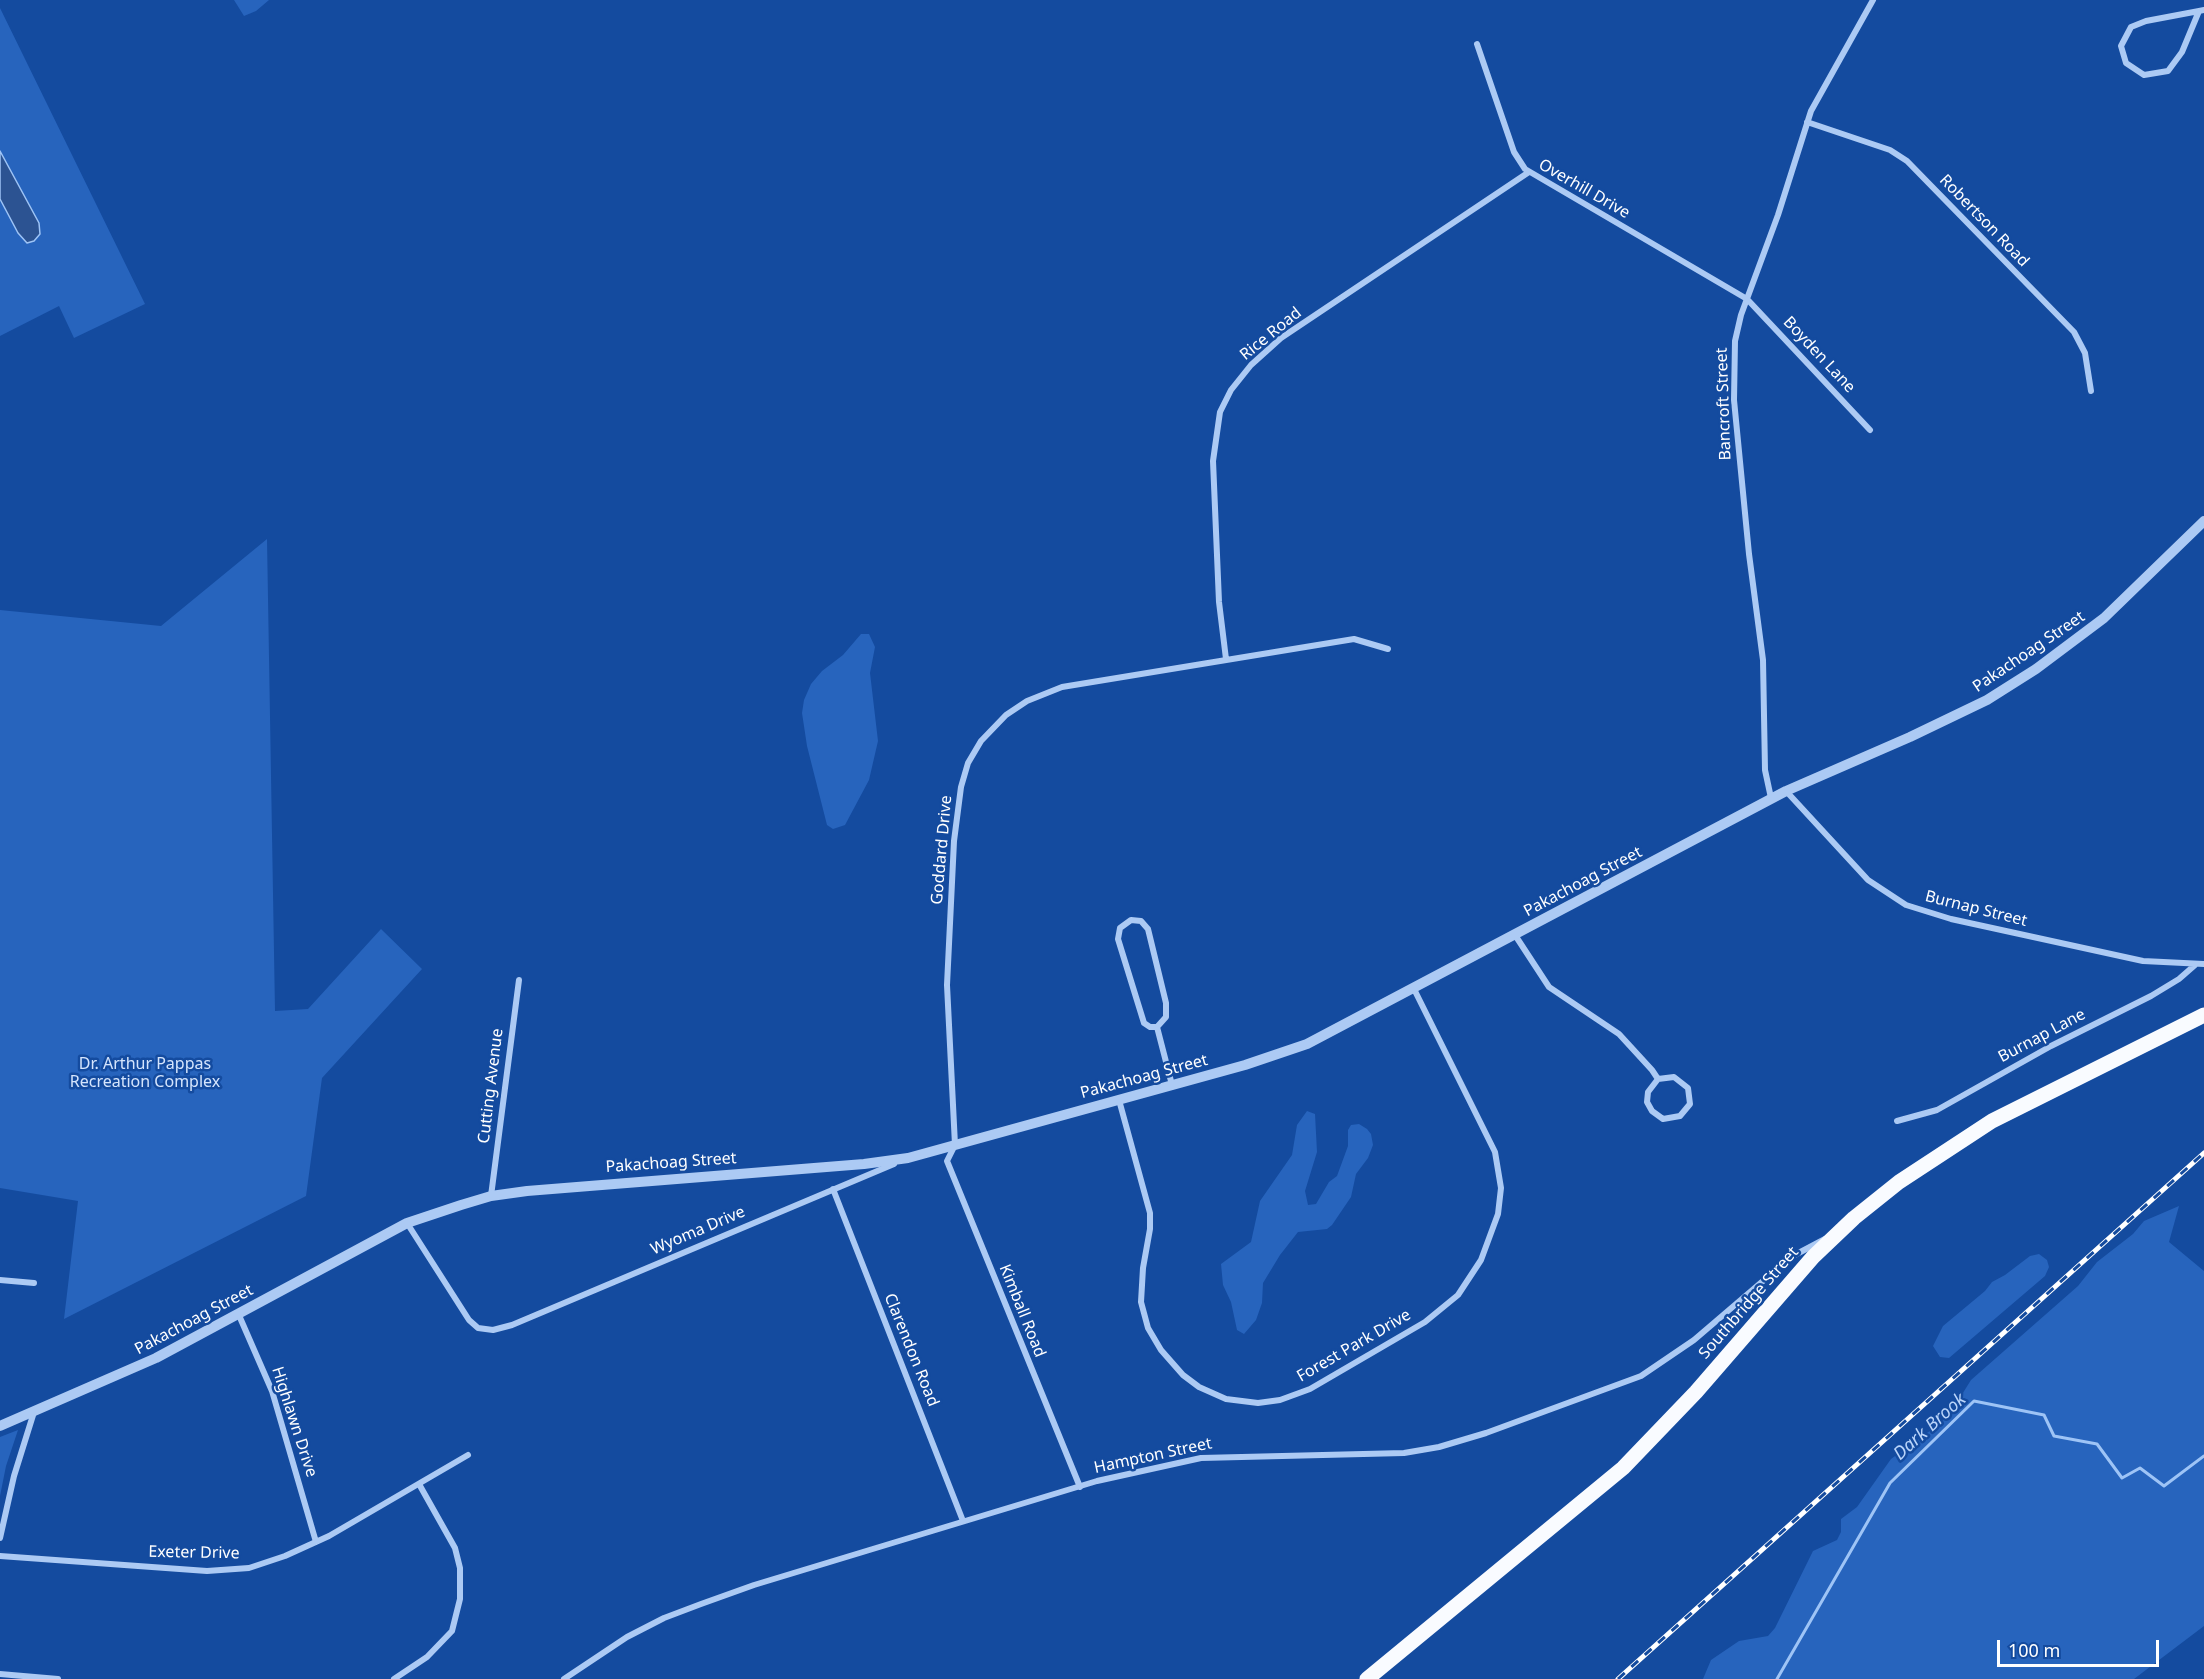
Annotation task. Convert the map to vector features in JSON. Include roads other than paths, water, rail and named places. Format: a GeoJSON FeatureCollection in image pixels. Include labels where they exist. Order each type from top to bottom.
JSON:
{"type":"FeatureCollection","features":[{"type":"Feature","properties":{"kind":"main road","name":"Southbridge Street"},"geometry":{"type":"LineString","coordinates":[[1367,1679],[1623,1468],[1696,1392],[1770,1305],[1835,1236],[1899,1182],[1992,1121],[2204,1015]]}},
{"type":"Feature","properties":{"kind":"street","name":"Bancroft Street"},"geometry":{"type":"LineString","coordinates":[[1771,798],[1766,770],[1763,669],[1747,543],[1734,400],[1735,340],[1807,122],[1819,93],[1873,0]]}},
{"type":"Feature","properties":{"kind":"street"},"geometry":{"type":"LineString","coordinates":[[2201,10],[2182,52],[2168,70],[2144,75],[2126,63],[2121,46],[2131,27],[2201,10]]}},
{"type":"Feature","properties":{"kind":"street","name":"Overhill Drive"},"geometry":{"type":"LineString","coordinates":[[1477,44],[1517,158],[1529,172],[1747,299]]}},
{"type":"Feature","properties":{"kind":"street","name":"Robertson Road"},"geometry":{"type":"LineString","coordinates":[[1807,122],[1890,150],[1907,161],[2074,332],[2085,353],[2091,391]]}},
{"type":"Feature","properties":{"kind":"street","name":"Rice Road"},"geometry":{"type":"LineString","coordinates":[[1226,659],[1219,602],[1213,461],[1220,412],[1231,390],[1251,364],[1281,338],[1529,172]]}},
{"type":"Feature","properties":{"kind":"street","name":"Boyden Lane"},"geometry":{"type":"LineString","coordinates":[[1747,299],[1870,430]]}},
{"type":"Feature","properties":{"kind":"street","name":"Pakachoag Street"},"geometry":{"type":"LineString","coordinates":[[0,1426],[156,1358],[407,1223],[491,1196],[563,1187],[864,1164],[908,1158],[1296,1049],[1331,1034],[1786,790],[1949,719],[2023,678],[2104,618],[2204,521]]}},
{"type":"Feature","properties":{"kind":"street","name":"Goddard Drive"},"geometry":{"type":"LineString","coordinates":[[955,1145],[947,985],[956,813],[963,775],[974,752],[1006,715],[1050,690],[1226,659],[1354,639],[1388,649]]}},
{"type":"Feature","properties":{"kind":"street","name":"Burnap Street"},"geometry":{"type":"LineString","coordinates":[[1786,790],[1859,872],[1882,892],[1906,905],[1951,919],[2143,961],[2204,964]]}},
{"type":"Feature","properties":{"kind":"street"},"geometry":{"type":"LineString","coordinates":[[1131,920],[1141,921],[1148,929],[1166,1008],[1166,1017],[1157,1027],[1150,1027],[1144,1023],[1118,939],[1120,928],[1131,920]]}},
{"type":"Feature","properties":{"kind":"street"},"geometry":{"type":"LineString","coordinates":[[1515,935],[1549,987],[1619,1034],[1637,1051],[1658,1079]]}},
{"type":"Feature","properties":{"kind":"street","name":"Burnap Lane"},"geometry":{"type":"LineString","coordinates":[[1897,1121],[1937,1110],[2051,1046],[2151,996],[2179,979],[2196,965]]}},
{"type":"Feature","properties":{"kind":"street","name":"Cutting Avenue"},"geometry":{"type":"LineString","coordinates":[[491,1196],[519,980]]}},
{"type":"Feature","properties":{"kind":"street","name":"Forest Park Drive"},"geometry":{"type":"LineString","coordinates":[[1119,1100],[1150,1212],[1141,1302],[1148,1328],[1161,1350],[1183,1375],[1199,1387],[1226,1399],[1258,1403],[1280,1400],[1310,1389],[1425,1322],[1458,1295],[1481,1260],[1498,1214],[1501,1188],[1495,1152],[1414,989]]}},
{"type":"Feature","properties":{"kind":"street"},"geometry":{"type":"LineString","coordinates":[[1157,1027],[1172,1085]]}},
{"type":"Feature","properties":{"kind":"street"},"geometry":{"type":"LineString","coordinates":[[1674,1077],[1686,1085],[1689,1104],[1680,1116],[1664,1119],[1650,1109],[1648,1092],[1658,1079],[1674,1077]]}},
{"type":"Feature","properties":{"kind":"street","name":"Kimball Road"},"geometry":{"type":"LineString","coordinates":[[955,1145],[947,1161],[1080,1487]]}},
{"type":"Feature","properties":{"kind":"street","name":"Wyoma Drive"},"geometry":{"type":"LineString","coordinates":[[407,1223],[469,1320],[482,1329],[499,1328],[908,1158]]}},
{"type":"Feature","properties":{"kind":"street","name":"Clarendon Road"},"geometry":{"type":"LineString","coordinates":[[833,1189],[963,1521]]}},
{"type":"Feature","properties":{"kind":"street","name":"Hampton Street"},"geometry":{"type":"LineString","coordinates":[[564,1679],[627,1637],[664,1618],[754,1585],[1080,1487],[1201,1458],[1404,1453],[1439,1447],[1486,1433],[1608,1389],[1648,1372],[1694,1340],[1791,1257],[1813,1244],[1835,1236]]}},
{"type":"Feature","properties":{"kind":"street"},"geometry":{"type":"LineString","coordinates":[[0,1280],[34,1283]]}},
{"type":"Feature","properties":{"kind":"street","name":"Highlawn Drive"},"geometry":{"type":"LineString","coordinates":[[238,1313],[272,1391],[316,1542]]}},
{"type":"Feature","properties":{"kind":"street"},"geometry":{"type":"LineString","coordinates":[[0,1538],[14,1476],[34,1411]]}},
{"type":"Feature","properties":{"kind":"street","name":"Exeter Drive"},"geometry":{"type":"LineString","coordinates":[[0,1556],[207,1571],[232,1570],[285,1556],[316,1542],[468,1455]]}},
{"type":"Feature","properties":{"kind":"street"},"geometry":{"type":"LineString","coordinates":[[394,1679],[427,1657],[452,1631],[460,1599],[458,1556],[419,1484]]}},
{"type":"Feature","properties":{"kind":"street"},"geometry":{"type":"LineString","coordinates":[[0,1674],[58,1679]]}},
{"type":"Feature","properties":{"kind":"waterway","name":"Dark Brook"},"geometry":{"type":"LineString","coordinates":[[1777,1679],[1890,1483],[1974,1401],[2044,1415],[2054,1436],[2097,1444],[2122,1478],[2140,1468],[2164,1486],[2204,1456]]}},
{"type":"Feature","properties":{"kind":"railway"},"geometry":{"type":"LineString","coordinates":[[1618,1679],[2204,1153]]}},
{"type":"Feature","properties":{"kind":"park label","name":"Dr. Arthur Pappas Recreation Complex"},"geometry":{"type":"Point","coordinates":[145,1073]}}]}
